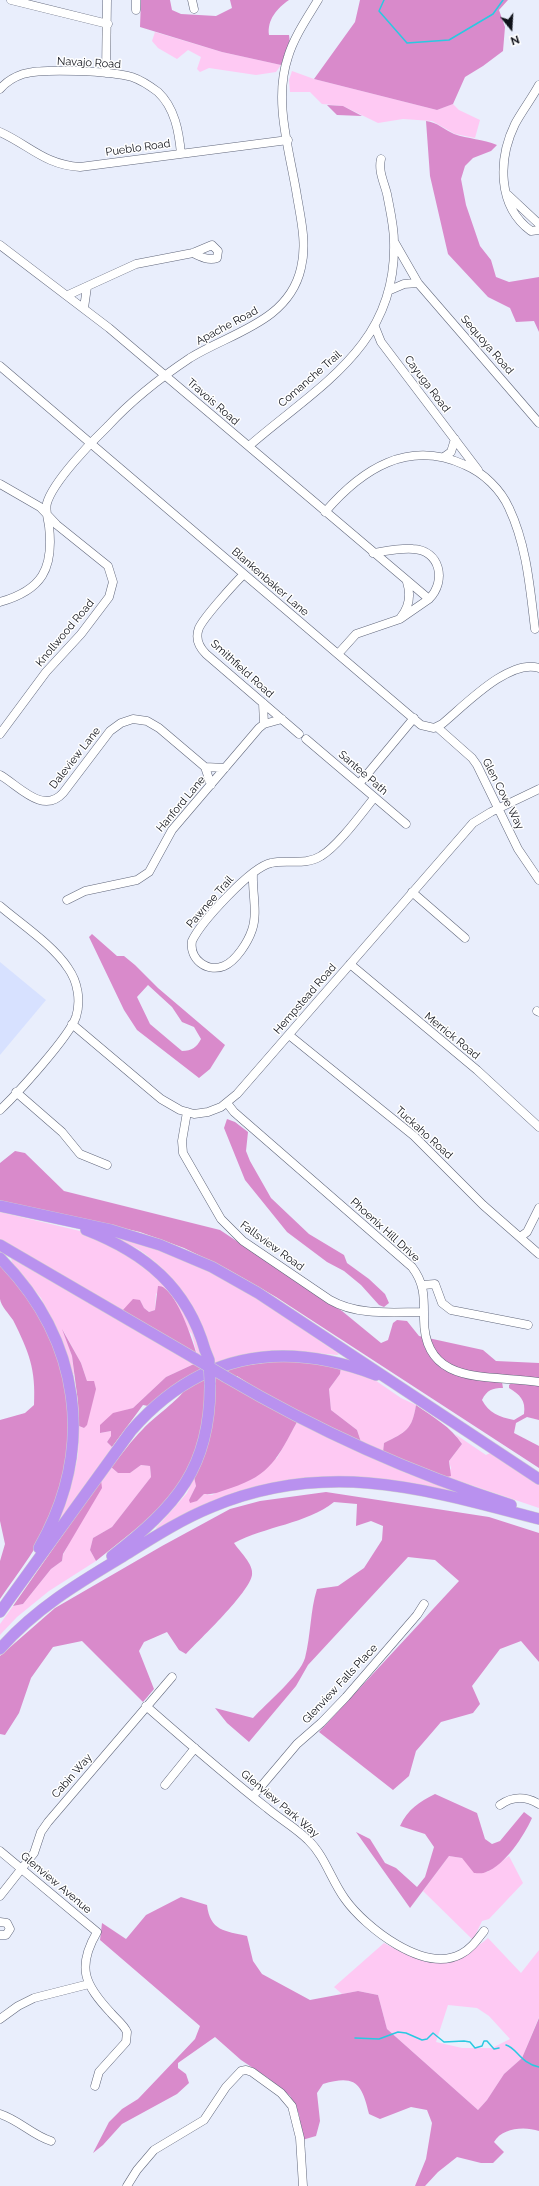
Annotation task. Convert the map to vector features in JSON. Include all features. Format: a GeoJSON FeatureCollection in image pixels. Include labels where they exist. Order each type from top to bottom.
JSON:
{"type":"FeatureCollection","features":[{"type":"Feature","properties":{"kind":"highway"},"geometry":{"type":"LineString","coordinates":[[0,1206],[142,1239],[212,1266],[258,1293],[539,1479]]}},
{"type":"Feature","properties":{"kind":"highway"},"geometry":{"type":"LineString","coordinates":[[29,1212],[36,1217],[66,1224],[103,1237],[125,1248],[150,1264],[167,1280],[183,1300],[192,1316],[208,1360],[210,1383],[209,1419],[203,1443],[194,1469],[173,1501],[141,1533],[105,1561],[50,1598],[45,1606]]}},
{"type":"Feature","properties":{"kind":"highway"},"geometry":{"type":"LineString","coordinates":[[0,1245],[226,1377],[315,1426],[406,1468],[480,1495],[539,1513]]}},
{"type":"Feature","properties":{"kind":"highway"},"geometry":{"type":"LineString","coordinates":[[0,1258],[28,1289],[52,1330],[67,1371],[74,1422],[72,1459],[62,1499],[46,1536],[2,1609]]}},
{"type":"Feature","properties":{"kind":"highway"},"geometry":{"type":"LineString","coordinates":[[2,1609],[131,1431],[153,1408],[180,1386],[197,1377],[232,1363],[282,1355],[336,1361],[388,1380]]}},
{"type":"Feature","properties":{"kind":"highway"},"geometry":{"type":"LineString","coordinates":[[0,1649],[45,1606],[122,1557],[189,1518],[234,1499],[287,1486],[348,1481],[394,1485],[456,1498],[539,1519]]}},
{"type":"Feature","properties":{"kind":"street"},"geometry":{"type":"LineString","coordinates":[[11,0],[108,24]]}},
{"type":"Feature","properties":{"kind":"street"},"geometry":{"type":"LineString","coordinates":[[106,73],[108,24],[107,0]]}},
{"type":"Feature","properties":{"kind":"street"},"geometry":{"type":"LineString","coordinates":[[136,0],[136,10]]}},
{"type":"Feature","properties":{"kind":"street"},"geometry":{"type":"LineString","coordinates":[[192,0],[194,9]]}},
{"type":"Feature","properties":{"kind":"street","name":"Apache Road"},"geometry":{"type":"LineString","coordinates":[[0,602],[27,591],[38,582],[46,572],[49,556],[48,516],[46,505],[52,493],[91,444],[128,406],[165,376],[194,356],[263,320],[281,304],[294,286],[301,268],[303,233],[282,100],[285,68],[292,46],[318,0]]}},
{"type":"Feature","properties":{"kind":"street","name":"Navajo Road"},"geometry":{"type":"LineString","coordinates":[[0,89],[15,78],[33,72],[106,73],[132,77],[151,87],[166,102],[176,124],[180,154]]}},
{"type":"Feature","properties":{"kind":"street"},"geometry":{"type":"LineString","coordinates":[[539,85],[515,125],[509,139],[503,173],[506,193],[513,210],[522,223],[531,232],[539,230]]}},
{"type":"Feature","properties":{"kind":"street","name":"Pueblo Road"},"geometry":{"type":"LineString","coordinates":[[0,132],[47,160],[69,166],[89,166],[288,140]]}},
{"type":"Feature","properties":{"kind":"street","name":"Comanche Trail"},"geometry":{"type":"LineString","coordinates":[[249,446],[335,375],[375,327],[390,290],[394,270],[394,241],[390,208],[380,169],[382,159]]}},
{"type":"Feature","properties":{"kind":"street"},"geometry":{"type":"LineString","coordinates":[[506,193],[539,224]]}},
{"type":"Feature","properties":{"kind":"street","name":"Sequoya Road"},"geometry":{"type":"LineString","coordinates":[[394,241],[418,283],[539,423]]}},
{"type":"Feature","properties":{"kind":"street","name":"Travois Road"},"geometry":{"type":"LineString","coordinates":[[0,245],[84,308],[249,446],[388,566],[429,599]]}},
{"type":"Feature","properties":{"kind":"street"},"geometry":{"type":"LineString","coordinates":[[68,295],[136,264],[193,253]]}},
{"type":"Feature","properties":{"kind":"street"},"geometry":{"type":"LineString","coordinates":[[390,290],[404,284],[418,283]]}},
{"type":"Feature","properties":{"kind":"street"},"geometry":{"type":"LineString","coordinates":[[84,308],[87,287]]}},
{"type":"Feature","properties":{"kind":"street","name":"Cayuga Road"},"geometry":{"type":"LineString","coordinates":[[375,327],[381,342],[480,472],[503,498],[515,521],[524,551],[535,629]]}},
{"type":"Feature","properties":{"kind":"street"},"geometry":{"type":"LineString","coordinates":[[363,343],[381,342]]}},
{"type":"Feature","properties":{"kind":"street","name":"Blankenbaker Lane"},"geometry":{"type":"LineString","coordinates":[[0,366],[414,718],[424,726],[437,727]]}},
{"type":"Feature","properties":{"kind":"street"},"geometry":{"type":"LineString","coordinates":[[444,457],[450,452],[455,439]]}},
{"type":"Feature","properties":{"kind":"street"},"geometry":{"type":"LineString","coordinates":[[325,512],[345,490],[363,475],[385,463],[413,455],[444,457],[480,472]]}},
{"type":"Feature","properties":{"kind":"street","name":"Knollwood Road"},"geometry":{"type":"LineString","coordinates":[[0,484],[34,503],[108,566],[113,576],[112,590],[109,597],[81,634],[46,672],[0,734]]}},
{"type":"Feature","properties":{"kind":"street"},"geometry":{"type":"LineString","coordinates":[[338,654],[356,634],[400,619],[429,599],[436,592],[440,579],[438,568],[431,557],[414,549],[373,552]]}},
{"type":"Feature","properties":{"kind":"street"},"geometry":{"type":"LineString","coordinates":[[388,566],[391,554],[395,550]]}},
{"type":"Feature","properties":{"kind":"street","name":"Smithfield Road"},"geometry":{"type":"LineString","coordinates":[[244,574],[201,624],[198,632],[198,641],[206,654],[282,719]]}},
{"type":"Feature","properties":{"kind":"street"},"geometry":{"type":"LineString","coordinates":[[400,619],[409,601],[410,590],[407,582]]}},
{"type":"Feature","properties":{"kind":"street"},"geometry":{"type":"LineString","coordinates":[[437,727],[499,678],[523,667],[539,668]]}},
{"type":"Feature","properties":{"kind":"street"},"geometry":{"type":"LineString","coordinates":[[263,703],[264,724],[282,719]]}},
{"type":"Feature","properties":{"kind":"street"},"geometry":{"type":"LineString","coordinates":[[359,784],[414,718]]}},
{"type":"Feature","properties":{"kind":"street","name":"Santee Path"},"geometry":{"type":"LineString","coordinates":[[282,719],[406,824]]}},
{"type":"Feature","properties":{"kind":"street","name":"Daleview Lane"},"geometry":{"type":"LineString","coordinates":[[0,775],[37,799],[46,802],[53,801],[63,794],[110,731],[121,723],[133,720],[153,723],[205,767]]}},
{"type":"Feature","properties":{"kind":"street","name":"Hanford Lane"},"geometry":{"type":"LineString","coordinates":[[67,900],[77,893],[137,880],[144,876],[168,835],[264,724]]}},
{"type":"Feature","properties":{"kind":"street","name":"Glen Cove Way"},"geometry":{"type":"LineString","coordinates":[[437,727],[472,758],[524,860],[539,880]]}},
{"type":"Feature","properties":{"kind":"street"},"geometry":{"type":"LineString","coordinates":[[211,785],[205,767],[225,768]]}},
{"type":"Feature","properties":{"kind":"street","name":"Hempstead Road"},"geometry":{"type":"LineString","coordinates":[[72,1024],[161,1099],[173,1107],[187,1112],[208,1112],[227,1103],[289,1035],[473,823],[539,789]]}},
{"type":"Feature","properties":{"kind":"street","name":"Pawnee Trail"},"geometry":{"type":"LineString","coordinates":[[253,874],[254,922],[249,938],[230,963],[217,968],[204,966],[197,960],[192,950],[194,936],[241,882],[258,869],[270,863],[308,861],[321,856],[374,798]]}},
{"type":"Feature","properties":{"kind":"street"},"geometry":{"type":"LineString","coordinates":[[412,892],[465,938]]}},
{"type":"Feature","properties":{"kind":"street"},"geometry":{"type":"LineString","coordinates":[[0,906],[54,952],[70,971],[75,981],[78,997],[78,1009],[72,1024],[0,1110]]}},
{"type":"Feature","properties":{"kind":"street","name":"Merrick Road"},"geometry":{"type":"LineString","coordinates":[[350,964],[477,1070],[539,1127]]}},
{"type":"Feature","properties":{"kind":"street","name":"Tuckaho Road"},"geometry":{"type":"LineString","coordinates":[[289,1035],[414,1136],[483,1205],[539,1254]]}},
{"type":"Feature","properties":{"kind":"street"},"geometry":{"type":"LineString","coordinates":[[16,1092],[62,1132],[80,1154],[107,1166]]}},
{"type":"Feature","properties":{"kind":"street","name":"Phoenix Hill Drive"},"geometry":{"type":"LineString","coordinates":[[227,1103],[238,1116],[408,1263],[418,1274],[423,1285],[426,1339],[436,1358],[449,1369],[464,1375],[539,1382]]}},
{"type":"Feature","properties":{"kind":"street","name":"Fallsview Road"},"geometry":{"type":"LineString","coordinates":[[187,1112],[182,1141],[183,1153],[216,1211],[232,1231],[317,1291],[343,1307],[367,1312],[424,1312]]}},
{"type":"Feature","properties":{"kind":"street"},"geometry":{"type":"LineString","coordinates":[[520,1238],[527,1232],[539,1208]]}},
{"type":"Feature","properties":{"kind":"street"},"geometry":{"type":"LineString","coordinates":[[423,1285],[435,1284],[442,1303],[451,1310],[528,1325]]}},
{"type":"Feature","properties":{"kind":"street","name":"Glenview Falls Place"},"geometry":{"type":"LineString","coordinates":[[253,1796],[297,1744],[346,1698],[417,1615],[424,1604]]}},
{"type":"Feature","properties":{"kind":"street","name":"Cabin Way"},"geometry":{"type":"LineString","coordinates":[[0,1896],[34,1854],[41,1832],[48,1822],[172,1677]]}},
{"type":"Feature","properties":{"kind":"street","name":"Glenview Park Way"},"geometry":{"type":"LineString","coordinates":[[146,1706],[253,1796],[309,1840],[323,1858],[340,1892],[356,1912],[396,1944],[419,1954],[445,1958],[460,1955],[472,1946],[484,1931]]}},
{"type":"Feature","properties":{"kind":"street"},"geometry":{"type":"LineString","coordinates":[[165,1785],[195,1748]]}},
{"type":"Feature","properties":{"kind":"street"},"geometry":{"type":"LineString","coordinates":[[500,1805],[508,1800],[520,1797],[539,1804]]}},
{"type":"Feature","properties":{"kind":"street","name":"Glenview Avenue"},"geometry":{"type":"LineString","coordinates":[[0,1851],[97,1932],[88,1950],[85,1961],[86,1977],[89,1984]]}},
{"type":"Feature","properties":{"kind":"street"},"geometry":{"type":"LineString","coordinates":[[0,1922],[7,1923],[10,1929],[6,1934],[0,1934]]}},
{"type":"Feature","properties":{"kind":"street"},"geometry":{"type":"LineString","coordinates":[[0,2019],[18,2006],[34,1998],[89,1984],[102,2002],[125,2028],[127,2035],[126,2042],[99,2072],[95,2086]]}},
{"type":"Feature","properties":{"kind":"street"},"geometry":{"type":"LineString","coordinates":[[127,2186],[137,2170],[154,2150],[204,2120],[226,2087],[242,2071],[252,2072],[281,2092],[292,2106],[300,2138],[303,2186]]}},
{"type":"Feature","properties":{"kind":"street"},"geometry":{"type":"LineString","coordinates":[[0,2114],[16,2122],[40,2138],[51,2141]]}},
{"type":"Feature","properties":{"kind":"shaded area"},"geometry":{"type":"Polygon","coordinates":[[[141,0],[170,0],[172,10],[181,14],[216,16],[232,8],[230,0],[289,0],[271,19],[269,35],[289,35],[290,44],[281,65],[222,52],[140,27],[141,0]]]}},
{"type":"Feature","properties":{"kind":"shaded area"},"geometry":{"type":"Polygon","coordinates":[[[360,0],[508,0],[499,10],[505,27],[503,51],[465,77],[453,104],[437,110],[314,79],[355,22],[360,0]]]}},
{"type":"Feature","properties":{"kind":"shaded area"},"geometry":{"type":"Polygon","coordinates":[[[155,32],[222,52],[281,65],[276,72],[256,75],[209,68],[200,72],[197,69],[201,57],[188,50],[177,59],[158,48],[152,41],[155,32]]]}},
{"type":"Feature","properties":{"kind":"shaded area"},"geometry":{"type":"Polygon","coordinates":[[[292,71],[314,79],[437,110],[453,104],[459,110],[480,120],[475,138],[455,134],[432,121],[403,119],[378,123],[343,106],[322,104],[310,92],[290,92],[289,80],[292,71]]]}},
{"type":"Feature","properties":{"kind":"shaded area"},"geometry":{"type":"Polygon","coordinates":[[[327,105],[343,106],[362,116],[337,115],[327,105]]]}},
{"type":"Feature","properties":{"kind":"shaded area"},"geometry":{"type":"Polygon","coordinates":[[[426,121],[437,124],[454,134],[497,145],[491,151],[473,158],[465,166],[461,179],[466,205],[480,246],[491,260],[496,277],[509,282],[539,277],[539,332],[534,321],[516,322],[510,308],[488,297],[448,254],[430,176],[426,121]]]}},
{"type":"Feature","properties":{"kind":"shaded area"},"geometry":{"type":"Polygon","coordinates":[[[92,934],[117,956],[124,956],[158,988],[225,1045],[210,1069],[199,1078],[137,1030],[124,1010],[89,937],[92,934]],[[148,985],[137,997],[150,1024],[182,1051],[186,1051],[196,1046],[201,1039],[194,1027],[182,1022],[172,1007],[148,985]]]}},
{"type":"Feature","properties":{"kind":"shaded area"},"geometry":{"type":"Polygon","coordinates":[[[0,962],[46,1000],[0,1055],[0,962]]]}},
{"type":"Feature","properties":{"kind":"shaded area"},"geometry":{"type":"Polygon","coordinates":[[[227,1119],[235,1122],[248,1132],[246,1151],[271,1198],[309,1234],[344,1255],[347,1263],[369,1279],[385,1294],[389,1303],[384,1307],[379,1305],[361,1285],[344,1271],[327,1262],[287,1232],[245,1180],[224,1128],[227,1119]]]}},
{"type":"Feature","properties":{"kind":"shaded area"},"geometry":{"type":"Polygon","coordinates":[[[15,1151],[25,1153],[64,1191],[220,1230],[342,1311],[381,1343],[388,1340],[393,1323],[397,1320],[407,1321],[419,1336],[483,1350],[496,1361],[539,1363],[539,1379],[511,1375],[501,1376],[503,1388],[490,1390],[482,1400],[495,1414],[514,1420],[524,1414],[524,1405],[521,1398],[509,1388],[509,1385],[513,1382],[539,1384],[539,1420],[527,1417],[516,1423],[514,1433],[539,1446],[539,1468],[276,1297],[229,1270],[184,1248],[140,1232],[0,1201],[0,1163],[15,1151]]]}},
{"type":"Feature","properties":{"kind":"shaded area"},"geometry":{"type":"Polygon","coordinates":[[[0,1212],[80,1231],[138,1258],[184,1308],[202,1358],[197,1355],[192,1334],[156,1293],[155,1310],[149,1312],[144,1308],[140,1300],[122,1311],[0,1239],[0,1212]]]}},
{"type":"Feature","properties":{"kind":"shaded area"},"geometry":{"type":"Polygon","coordinates":[[[110,1236],[141,1242],[232,1281],[339,1354],[304,1352],[260,1353],[213,1364],[209,1347],[196,1314],[177,1285],[165,1271],[138,1249],[110,1236]]]}},
{"type":"Feature","properties":{"kind":"shaded area"},"geometry":{"type":"Polygon","coordinates":[[[11,1258],[194,1364],[166,1377],[133,1408],[126,1410],[100,1433],[111,1431],[111,1436],[107,1442],[112,1447],[59,1525],[56,1523],[75,1469],[78,1455],[79,1426],[84,1428],[94,1381],[87,1381],[81,1363],[63,1330],[72,1356],[74,1374],[72,1374],[52,1321],[41,1298],[12,1263],[11,1258]]]}},
{"type":"Feature","properties":{"kind":"shaded area"},"geometry":{"type":"Polygon","coordinates":[[[0,1265],[32,1304],[52,1339],[61,1362],[66,1387],[69,1413],[69,1439],[61,1489],[49,1523],[30,1556],[0,1599],[0,1561],[5,1544],[0,1521],[0,1420],[25,1413],[34,1405],[34,1381],[27,1351],[13,1320],[3,1307],[0,1299],[0,1265]]]}},
{"type":"Feature","properties":{"kind":"shaded area"},"geometry":{"type":"Polygon","coordinates":[[[158,1286],[164,1288],[171,1294],[177,1304],[192,1338],[197,1355],[122,1311],[133,1299],[140,1300],[144,1308],[149,1312],[155,1310],[158,1286]]]}},
{"type":"Feature","properties":{"kind":"shaded area"},"geometry":{"type":"Polygon","coordinates":[[[62,1329],[81,1363],[87,1381],[94,1381],[96,1389],[87,1425],[84,1428],[79,1426],[78,1402],[72,1356],[62,1329]]]}},
{"type":"Feature","properties":{"kind":"shaded area"},"geometry":{"type":"Polygon","coordinates":[[[291,1359],[341,1367],[340,1374],[329,1389],[331,1410],[357,1430],[361,1442],[266,1395],[237,1376],[235,1377],[223,1370],[234,1367],[291,1359]]]}},
{"type":"Feature","properties":{"kind":"shaded area"},"geometry":{"type":"Polygon","coordinates":[[[194,1364],[203,1368],[181,1380],[148,1406],[143,1405],[112,1447],[107,1442],[111,1436],[111,1431],[100,1433],[100,1425],[113,1413],[133,1408],[166,1377],[194,1364]]]}},
{"type":"Feature","properties":{"kind":"shaded area"},"geometry":{"type":"Polygon","coordinates":[[[341,1367],[372,1378],[401,1398],[416,1405],[410,1425],[403,1433],[384,1443],[383,1452],[361,1442],[357,1430],[331,1410],[329,1389],[340,1374],[341,1367]]]}},
{"type":"Feature","properties":{"kind":"shaded area"},"geometry":{"type":"Polygon","coordinates":[[[214,1375],[297,1422],[278,1455],[264,1471],[245,1483],[211,1494],[204,1494],[197,1501],[190,1503],[189,1500],[196,1486],[194,1477],[214,1375]]]}},
{"type":"Feature","properties":{"kind":"shaded area"},"geometry":{"type":"Polygon","coordinates":[[[205,1378],[206,1405],[197,1453],[166,1505],[96,1561],[90,1550],[93,1538],[112,1527],[151,1477],[150,1466],[141,1465],[130,1473],[118,1473],[111,1467],[147,1425],[178,1398],[185,1389],[205,1378]]]}},
{"type":"Feature","properties":{"kind":"shaded area"},"geometry":{"type":"Polygon","coordinates":[[[416,1405],[453,1432],[462,1444],[449,1461],[451,1476],[447,1477],[383,1452],[384,1443],[403,1433],[410,1425],[416,1405]]]}},
{"type":"Feature","properties":{"kind":"shaded area"},"geometry":{"type":"Polygon","coordinates":[[[297,1422],[404,1472],[475,1498],[315,1478],[157,1529],[156,1528],[187,1493],[194,1477],[196,1486],[189,1500],[197,1501],[204,1494],[212,1495],[277,1458],[297,1422]]]}},
{"type":"Feature","properties":{"kind":"shaded area"},"geometry":{"type":"Polygon","coordinates":[[[455,1434],[486,1455],[490,1453],[539,1485],[539,1508],[447,1477],[451,1468],[449,1461],[462,1444],[455,1434]]]}},
{"type":"Feature","properties":{"kind":"shaded area"},"geometry":{"type":"Polygon","coordinates":[[[141,1465],[150,1466],[151,1477],[112,1527],[93,1538],[90,1550],[96,1561],[49,1591],[17,1617],[0,1635],[0,1624],[13,1606],[23,1604],[51,1569],[62,1561],[63,1555],[101,1480],[111,1467],[118,1473],[130,1473],[141,1465]]]}},
{"type":"Feature","properties":{"kind":"shaded area"},"geometry":{"type":"Polygon","coordinates":[[[101,1480],[102,1488],[63,1554],[62,1561],[51,1569],[23,1604],[13,1606],[101,1480]]]}},
{"type":"Feature","properties":{"kind":"shaded area"},"geometry":{"type":"Polygon","coordinates":[[[326,1492],[489,1517],[539,1533],[539,1662],[521,1641],[500,1649],[472,1686],[480,1704],[473,1713],[441,1722],[416,1751],[409,1776],[393,1790],[319,1732],[459,1581],[435,1560],[408,1557],[308,1665],[296,1686],[249,1742],[227,1723],[215,1708],[253,1718],[297,1673],[305,1658],[317,1589],[338,1586],[364,1568],[382,1540],[383,1526],[371,1521],[356,1526],[357,1504],[334,1502],[311,1515],[246,1537],[234,1543],[251,1566],[252,1575],[249,1583],[234,1604],[186,1654],[179,1650],[167,1632],[144,1642],[139,1651],[154,1689],[143,1702],[82,1641],[53,1647],[31,1678],[19,1713],[5,1735],[0,1734],[0,1656],[55,1608],[162,1546],[230,1509],[260,1501],[326,1492]]]}},
{"type":"Feature","properties":{"kind":"shaded area"},"geometry":{"type":"Polygon","coordinates":[[[435,1794],[477,1813],[485,1839],[492,1844],[500,1841],[524,1812],[532,1818],[519,1841],[507,1857],[485,1873],[474,1873],[462,1858],[449,1856],[410,1908],[356,1832],[370,1839],[385,1863],[396,1868],[417,1887],[425,1877],[434,1847],[425,1834],[400,1826],[414,1807],[435,1794]]]}},
{"type":"Feature","properties":{"kind":"shaded area"},"geometry":{"type":"Polygon","coordinates":[[[449,1856],[462,1858],[487,1872],[509,1856],[523,1883],[489,1919],[482,1921],[473,1940],[423,1891],[449,1856]]]}},
{"type":"Feature","properties":{"kind":"shaded area"},"geometry":{"type":"Polygon","coordinates":[[[181,1897],[207,1905],[211,1920],[215,1925],[225,1931],[247,1936],[253,1961],[262,1974],[310,2000],[358,1991],[378,1995],[387,2029],[478,2110],[487,2100],[504,2074],[522,2058],[539,2018],[539,2131],[533,2129],[514,2129],[508,2131],[498,2137],[494,2142],[504,2152],[493,2163],[481,2163],[457,2157],[438,2172],[425,2186],[415,2186],[426,2159],[432,2123],[427,2110],[411,2107],[380,2119],[369,2114],[364,2095],[356,2084],[343,2080],[334,2081],[323,2084],[317,2093],[320,2121],[316,2136],[302,2140],[299,2114],[290,2096],[268,2078],[241,2060],[215,2037],[178,2063],[178,2068],[186,2074],[189,2083],[177,2094],[122,2124],[103,2145],[93,2153],[109,2122],[122,2109],[138,2099],[159,2077],[195,2039],[200,2026],[100,1940],[102,1923],[126,1939],[146,1915],[181,1897]]]}},
{"type":"Feature","properties":{"kind":"shaded area"},"geometry":{"type":"Polygon","coordinates":[[[488,1938],[521,1973],[539,1950],[539,2017],[522,2058],[504,2074],[487,2100],[478,2110],[387,2029],[378,1995],[358,1991],[342,1994],[334,1987],[384,1943],[414,1958],[426,1962],[438,1963],[449,1962],[473,1949],[488,1938]],[[448,2005],[436,2042],[462,2048],[492,2048],[510,2039],[489,2016],[477,2008],[448,2005]]]}},
{"type":"Feature","properties":{"kind":"waterway"},"geometry":{"type":"LineString","coordinates":[[384,0],[379,11],[407,43],[449,40],[493,14],[503,0]]}},
{"type":"Feature","properties":{"kind":"waterway"},"geometry":{"type":"LineString","coordinates":[[355,2038],[379,2039],[398,2032],[406,2033],[422,2040],[427,2039],[433,2033],[444,2042],[470,2042],[475,2048],[482,2046],[484,2041],[487,2041],[494,2049],[499,2048]]}},
{"type":"Feature","properties":{"kind":"waterway"},"geometry":{"type":"LineString","coordinates":[[506,2045],[513,2049],[527,2062],[539,2067]]}}]}
